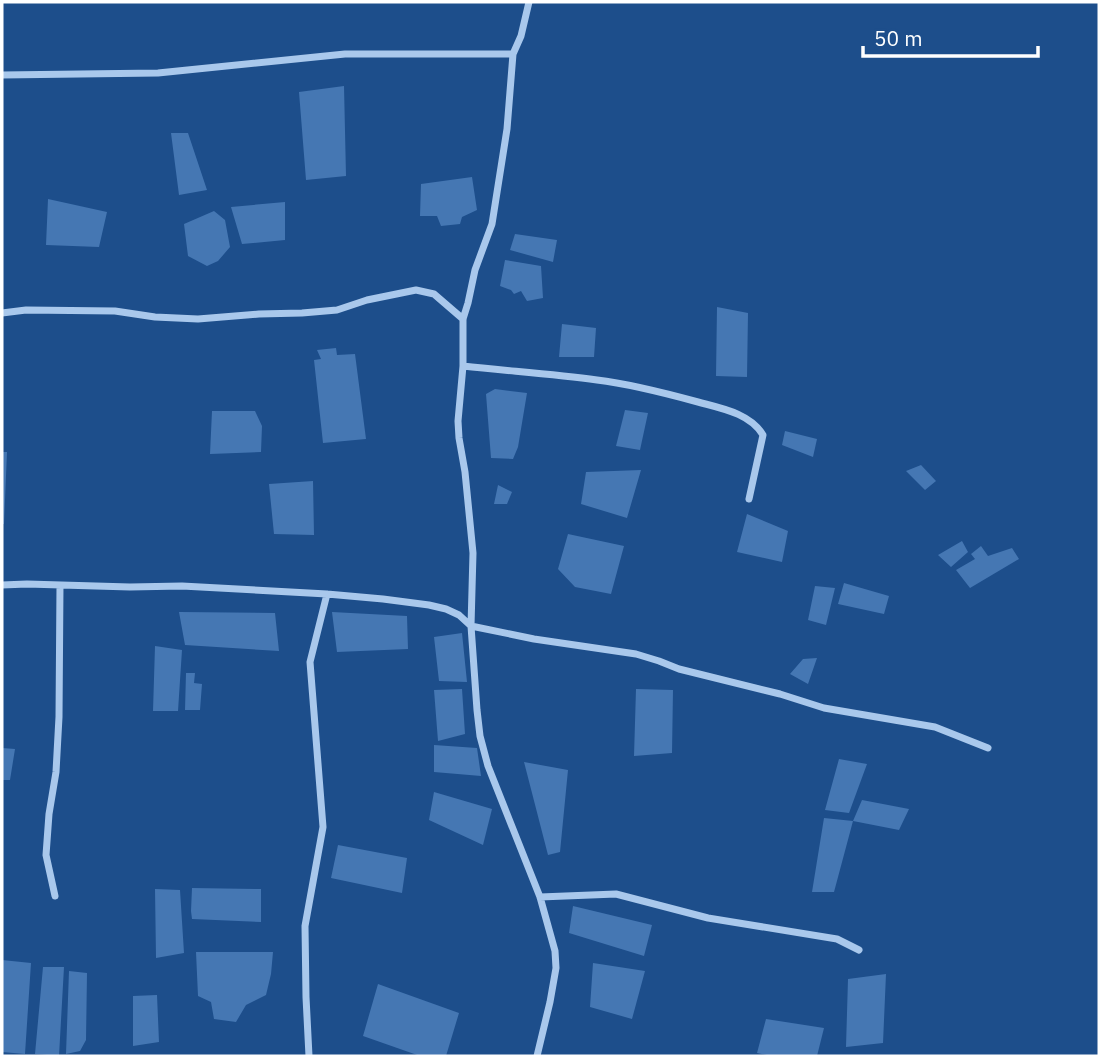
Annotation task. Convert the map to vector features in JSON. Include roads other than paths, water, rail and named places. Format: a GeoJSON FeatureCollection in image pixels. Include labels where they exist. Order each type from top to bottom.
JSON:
{"type":"FeatureCollection","features":[{"type":"Feature","properties":{"kind":"street"},"geometry":{"type":"LineString","coordinates":[[529,2],[521,36],[513,54],[507,129],[492,224],[475,270],[463,319],[463,366],[458,421],[473,553],[471,626],[480,737],[488,766],[540,897],[555,951],[556,968],[537,1056]]}},
{"type":"Feature","properties":{"kind":"street"},"geometry":{"type":"LineString","coordinates":[[2,75],[158,73],[345,54],[513,54]]}},
{"type":"Feature","properties":{"kind":"street"},"geometry":{"type":"LineString","coordinates":[[2,313],[26,310],[115,311],[155,317],[198,319],[337,310],[366,300],[416,290],[434,294],[463,319]]}},
{"type":"Feature","properties":{"kind":"street"},"geometry":{"type":"LineString","coordinates":[[463,366],[600,380],[667,393],[744,417],[756,425],[763,435],[749,499]]}},
{"type":"Feature","properties":{"kind":"street"},"geometry":{"type":"LineString","coordinates":[[2,585],[181,586],[327,594],[446,609],[459,615],[471,626],[534,639],[636,654],[679,669],[824,708],[935,727],[988,748]]}},
{"type":"Feature","properties":{"kind":"street"},"geometry":{"type":"LineString","coordinates":[[55,896],[46,855],[48,814],[56,772],[59,717],[60,585]]}},
{"type":"Feature","properties":{"kind":"street"},"geometry":{"type":"LineString","coordinates":[[309,1056],[305,926],[323,827],[310,663],[327,594]]}},
{"type":"Feature","properties":{"kind":"street"},"geometry":{"type":"LineString","coordinates":[[540,897],[615,894],[708,918],[837,939],[859,950]]}}]}
